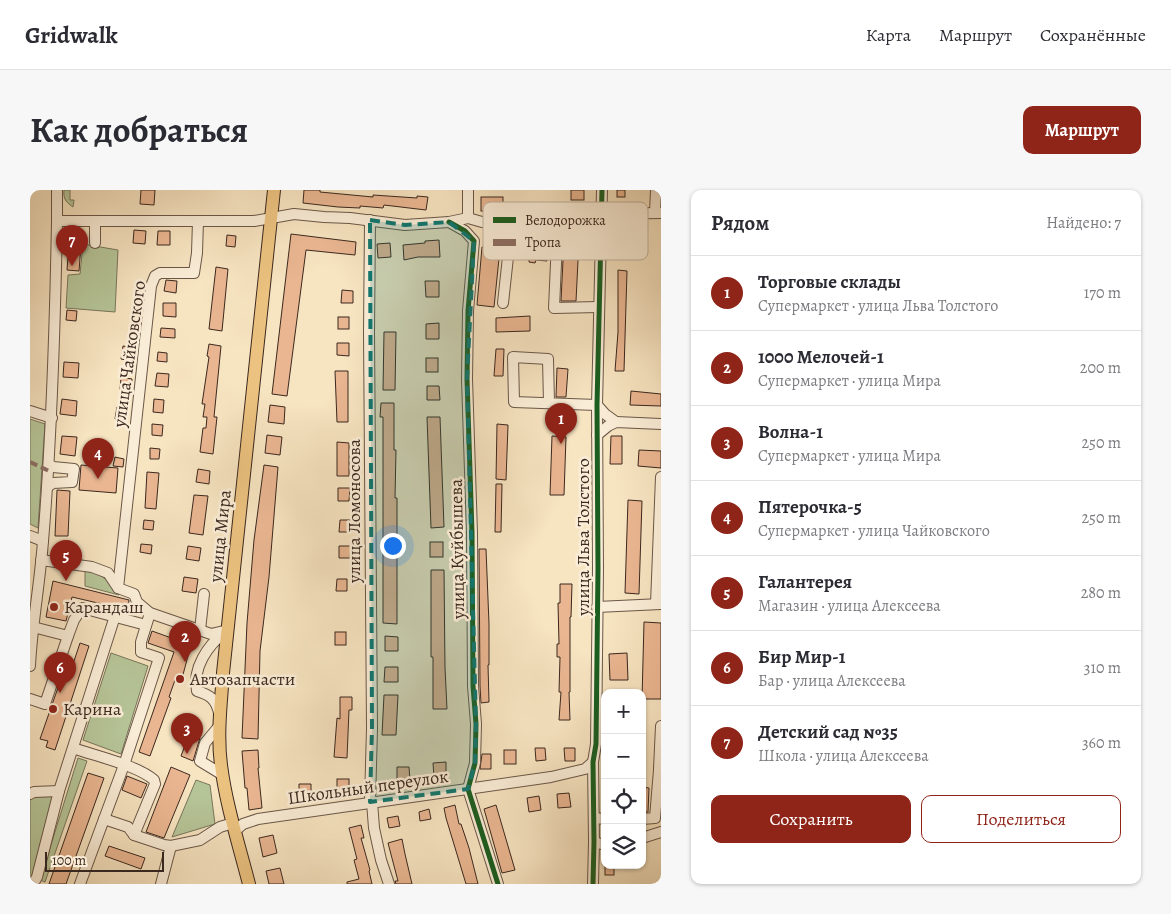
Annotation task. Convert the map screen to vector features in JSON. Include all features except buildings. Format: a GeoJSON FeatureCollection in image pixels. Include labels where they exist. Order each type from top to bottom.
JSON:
{"type":"FeatureCollection","features":[{"type":"Feature","properties":{"kind":"main road","name":"улица Мира"},"geometry":{"type":"LineString","coordinates":[[249,884],[223,775],[220,757],[220,723],[274,190]]}},
{"type":"Feature","properties":{"kind":"street"},"geometry":{"type":"LineString","coordinates":[[30,666],[34,580],[42,560],[52,418],[57,190]]}},
{"type":"Feature","properties":{"kind":"street"},"geometry":{"type":"LineString","coordinates":[[468,190],[468,218]]}},
{"type":"Feature","properties":{"kind":"street"},"geometry":{"type":"LineString","coordinates":[[656,190],[658,213]]}},
{"type":"Feature","properties":{"kind":"street"},"geometry":{"type":"LineString","coordinates":[[57,218],[94,221],[254,221],[294,214],[405,224],[449,222],[468,218],[483,222]]}},
{"type":"Feature","properties":{"kind":"street","name":"улица Ломоносова"},"geometry":{"type":"LineString","coordinates":[[370,220],[371,802],[381,860],[389,884]]}},
{"type":"Feature","properties":{"kind":"street"},"geometry":{"type":"LineString","coordinates":[[94,221],[95,243]]}},
{"type":"Feature","properties":{"kind":"street","name":"улица Чайковского"},"geometry":{"type":"LineString","coordinates":[[118,588],[151,286],[155,276],[160,273],[194,273],[198,221]]}},
{"type":"Feature","properties":{"kind":"street","name":"улица Куйбышева"},"geometry":{"type":"LineString","coordinates":[[449,222],[466,231],[474,241],[468,311],[467,379],[472,532],[473,686],[476,724],[475,762],[468,789]]}},
{"type":"Feature","properties":{"kind":"street"},"geometry":{"type":"LineString","coordinates":[[503,303],[508,260]]}},
{"type":"Feature","properties":{"kind":"street"},"geometry":{"type":"LineString","coordinates":[[556,260],[554,308],[598,307]]}},
{"type":"Feature","properties":{"kind":"street","name":"улица Льва Толстого"},"geometry":{"type":"LineString","coordinates":[[593,884],[600,843],[593,762],[596,744],[597,405],[600,260]]}},
{"type":"Feature","properties":{"kind":"street"},"geometry":{"type":"LineString","coordinates":[[549,403],[548,359],[513,358],[514,402],[597,405],[616,422],[661,424]]}},
{"type":"Feature","properties":{"kind":"street"},"geometry":{"type":"LineString","coordinates":[[30,411],[52,418]]}},
{"type":"Feature","properties":{"kind":"street"},"geometry":{"type":"LineString","coordinates":[[597,435],[616,422]]}},
{"type":"Feature","properties":{"kind":"street"},"geometry":{"type":"LineString","coordinates":[[47,487],[52,483],[72,482],[74,469],[54,467],[49,464]]}},
{"type":"Feature","properties":{"kind":"street"},"geometry":{"type":"LineString","coordinates":[[597,607],[658,604],[661,477]]}},
{"type":"Feature","properties":{"kind":"street"},"geometry":{"type":"LineString","coordinates":[[30,536],[43,541]]}},
{"type":"Feature","properties":{"kind":"street"},"geometry":{"type":"LineString","coordinates":[[42,560],[92,566],[108,573],[118,588],[134,594],[137,602],[150,613],[211,634],[228,630]]}},
{"type":"Feature","properties":{"kind":"street"},"geometry":{"type":"LineString","coordinates":[[200,630],[204,594]]}},
{"type":"Feature","properties":{"kind":"street"},"geometry":{"type":"LineString","coordinates":[[30,699],[45,704],[74,620],[82,608],[146,624]]}},
{"type":"Feature","properties":{"kind":"street"},"geometry":{"type":"LineString","coordinates":[[80,884],[124,765],[159,658],[142,652],[141,642],[150,613]]}},
{"type":"Feature","properties":{"kind":"street"},"geometry":{"type":"LineString","coordinates":[[33,884],[37,877],[59,791],[115,616]]}},
{"type":"Feature","properties":{"kind":"street"},"geometry":{"type":"LineString","coordinates":[[32,627],[68,636]]}},
{"type":"Feature","properties":{"kind":"street"},"geometry":{"type":"LineString","coordinates":[[223,775],[200,761],[205,743],[220,723],[217,704],[211,697],[197,691],[196,683],[201,661],[209,646],[228,630]]}},
{"type":"Feature","properties":{"kind":"street"},"geometry":{"type":"LineString","coordinates":[[646,819],[655,818],[660,767],[661,726]]}},
{"type":"Feature","properties":{"kind":"street"},"geometry":{"type":"LineString","coordinates":[[73,748],[124,765],[150,776],[154,780],[155,784],[134,835]]}},
{"type":"Feature","properties":{"kind":"street","name":"Школьный переулок"},"geometry":{"type":"LineString","coordinates":[[171,846],[200,840],[220,827],[234,827],[258,818],[551,777],[585,769],[593,762]]}},
{"type":"Feature","properties":{"kind":"street"},"geometry":{"type":"LineString","coordinates":[[468,789],[498,884]]}},
{"type":"Feature","properties":{"kind":"street"},"geometry":{"type":"LineString","coordinates":[[30,794],[34,792],[59,791]]}},
{"type":"Feature","properties":{"kind":"street"},"geometry":{"type":"LineString","coordinates":[[104,819],[128,827],[134,835],[171,846],[160,884]]}},
{"type":"Feature","properties":{"kind":"street"},"geometry":{"type":"LineString","coordinates":[[646,837],[661,832]]}},
{"type":"Feature","properties":{"kind":"highlighted area"},"geometry":{"type":"Polygon","coordinates":[[[370,220],[405,225],[449,222],[474,241],[467,379],[476,724],[475,763],[468,789],[370,802],[372,728],[370,220]]]}},
{"type":"Feature","properties":{"kind":"green space"},"geometry":{"type":"Polygon","coordinates":[[[64,190],[70,190],[70,200],[74,200],[73,207],[66,200],[64,190]]]}},
{"type":"Feature","properties":{"kind":"green space"},"geometry":{"type":"Polygon","coordinates":[[[83,244],[118,250],[115,312],[66,308],[68,275],[80,274],[83,244]]]}},
{"type":"Feature","properties":{"kind":"green space"},"geometry":{"type":"Polygon","coordinates":[[[30,419],[45,424],[38,528],[30,524],[30,419]]]}},
{"type":"Feature","properties":{"kind":"green space"},"geometry":{"type":"Polygon","coordinates":[[[85,569],[108,581],[119,595],[85,586],[85,569]]]}},
{"type":"Feature","properties":{"kind":"green space"},"geometry":{"type":"Polygon","coordinates":[[[111,653],[148,666],[121,754],[83,740],[111,653]]]}},
{"type":"Feature","properties":{"kind":"green space"},"geometry":{"type":"Polygon","coordinates":[[[78,758],[87,761],[45,882],[40,880],[78,758]]]}},
{"type":"Feature","properties":{"kind":"green space"},"geometry":{"type":"Polygon","coordinates":[[[196,780],[210,785],[215,824],[172,837],[196,780]]]}},
{"type":"Feature","properties":{"kind":"green space"},"geometry":{"type":"Polygon","coordinates":[[[55,794],[34,875],[30,883],[30,797],[55,794]]]}},
{"type":"Feature","properties":{"kind":"marked path"},"geometry":{"type":"LineString","coordinates":[[30,462],[49,471]]}},
{"type":"Feature","properties":{"kind":"cycle path"},"geometry":{"type":"LineString","coordinates":[[602,190],[602,202]]}},
{"type":"Feature","properties":{"kind":"cycle path"},"geometry":{"type":"LineString","coordinates":[[449,222],[465,231],[474,241],[468,311],[467,379],[472,533],[473,686],[476,724],[475,763],[468,789],[498,884]]}},
{"type":"Feature","properties":{"kind":"cycle path"},"geometry":{"type":"LineString","coordinates":[[593,884],[593,762],[596,744],[598,569],[597,405],[600,260]]}},
{"type":"Feature","properties":{"kind":"place","name":"Детский сад №35"},"geometry":{"type":"Point","coordinates":[72,266]}},
{"type":"Feature","properties":{"kind":"place","name":"Торговые склады"},"geometry":{"type":"Point","coordinates":[561,444]}},
{"type":"Feature","properties":{"kind":"place","name":"Пятерочка-5"},"geometry":{"type":"Point","coordinates":[98,479]}},
{"type":"Feature","properties":{"kind":"place","name":"Галантерея"},"geometry":{"type":"Point","coordinates":[66,581]}},
{"type":"Feature","properties":{"kind":"place","name":"Карандаш"},"geometry":{"type":"Point","coordinates":[54,607]}},
{"type":"Feature","properties":{"kind":"place","name":"1000 Мелочей-1"},"geometry":{"type":"Point","coordinates":[185,662]}},
{"type":"Feature","properties":{"kind":"place","name":"Автозапчасти"},"geometry":{"type":"Point","coordinates":[180,679]}},
{"type":"Feature","properties":{"kind":"place","name":"Бир Мир-1"},"geometry":{"type":"Point","coordinates":[60,693]}},
{"type":"Feature","properties":{"kind":"place","name":"Карина"},"geometry":{"type":"Point","coordinates":[53,709]}},
{"type":"Feature","properties":{"kind":"place","name":"Волна-1"},"geometry":{"type":"Point","coordinates":[187,754]}}]}
